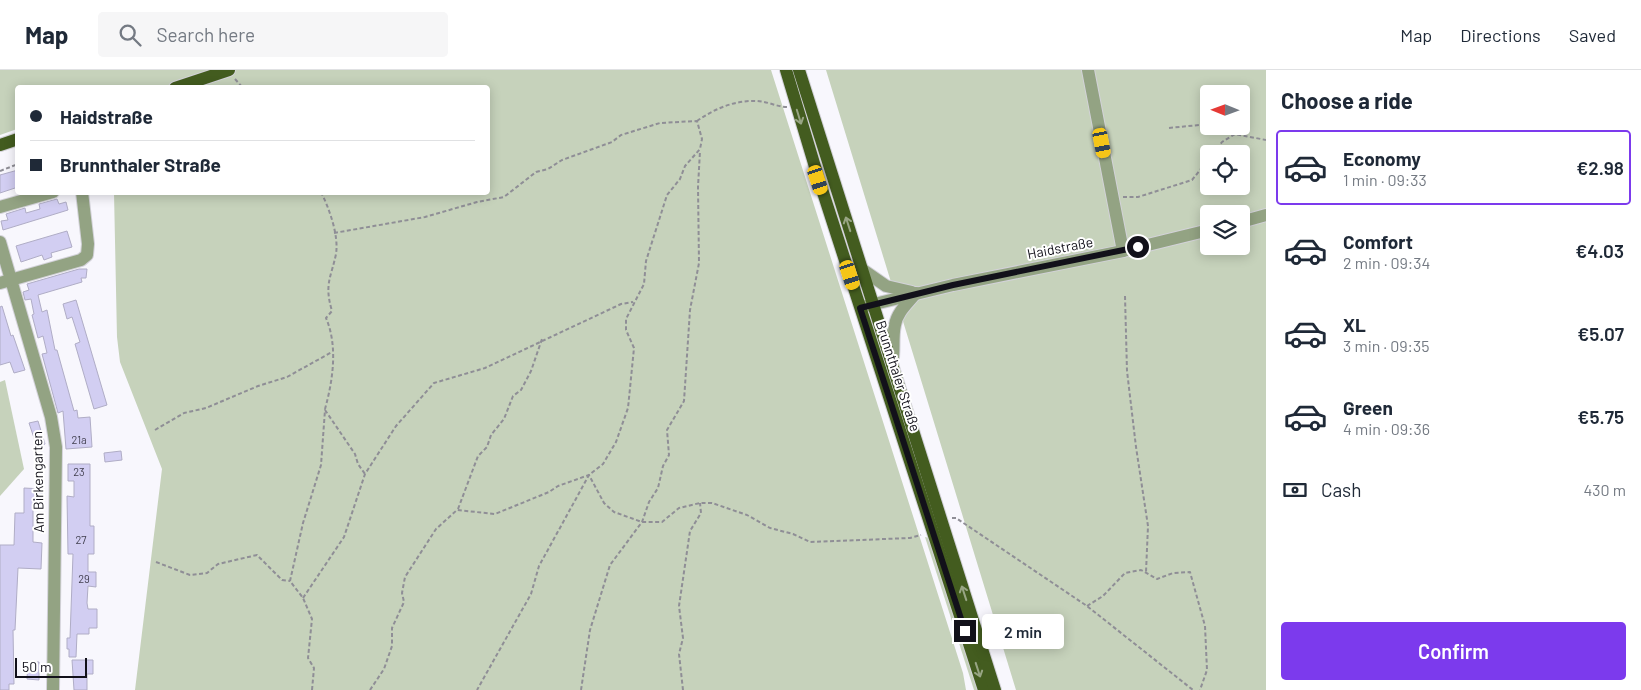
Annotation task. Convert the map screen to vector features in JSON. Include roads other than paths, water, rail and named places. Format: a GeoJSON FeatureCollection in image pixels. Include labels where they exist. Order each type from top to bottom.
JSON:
{"type":"FeatureCollection","features":[{"type":"Feature","properties":{"kind":"main road","name":"Brunnthaler Straße"},"geometry":{"type":"LineString","coordinates":[[786,70],[860,308],[984,690]]}},
{"type":"Feature","properties":{"kind":"main road","name":"Brunnthaler Straße"},"geometry":{"type":"LineString","coordinates":[[799,70],[874,303],[903,404],[995,690]]}},
{"type":"Feature","properties":{"kind":"main road"},"geometry":{"type":"LineString","coordinates":[[188,85],[232,75]]}},
{"type":"Feature","properties":{"kind":"main road"},"geometry":{"type":"LineString","coordinates":[[0,145],[15,140]]}},
{"type":"Feature","properties":{"kind":"street"},"geometry":{"type":"LineString","coordinates":[[1088,70],[1123,251]]}},
{"type":"Feature","properties":{"kind":"street"},"geometry":{"type":"LineString","coordinates":[[0,207],[42,195]]}},
{"type":"Feature","properties":{"kind":"street"},"geometry":{"type":"LineString","coordinates":[[5,282],[81,260],[87,255],[88,244],[82,195]]}},
{"type":"Feature","properties":{"kind":"street"},"geometry":{"type":"LineString","coordinates":[[1250,219],[1266,215]]}},
{"type":"Feature","properties":{"kind":"street","name":"Haidstraße"},"geometry":{"type":"LineString","coordinates":[[860,308],[916,293],[1123,251],[1200,232]]}},
{"type":"Feature","properties":{"kind":"street","name":"Am Birkengarten"},"geometry":{"type":"LineString","coordinates":[[0,242],[5,282],[51,417],[56,447],[52,690]]}},
{"type":"Feature","properties":{"kind":"street","name":"Haidstraße"},"geometry":{"type":"LineString","coordinates":[[863,270],[886,286],[916,293]]}},
{"type":"Feature","properties":{"kind":"street"},"geometry":{"type":"LineString","coordinates":[[892,364],[895,353],[895,325],[901,310],[916,293]]}}]}
